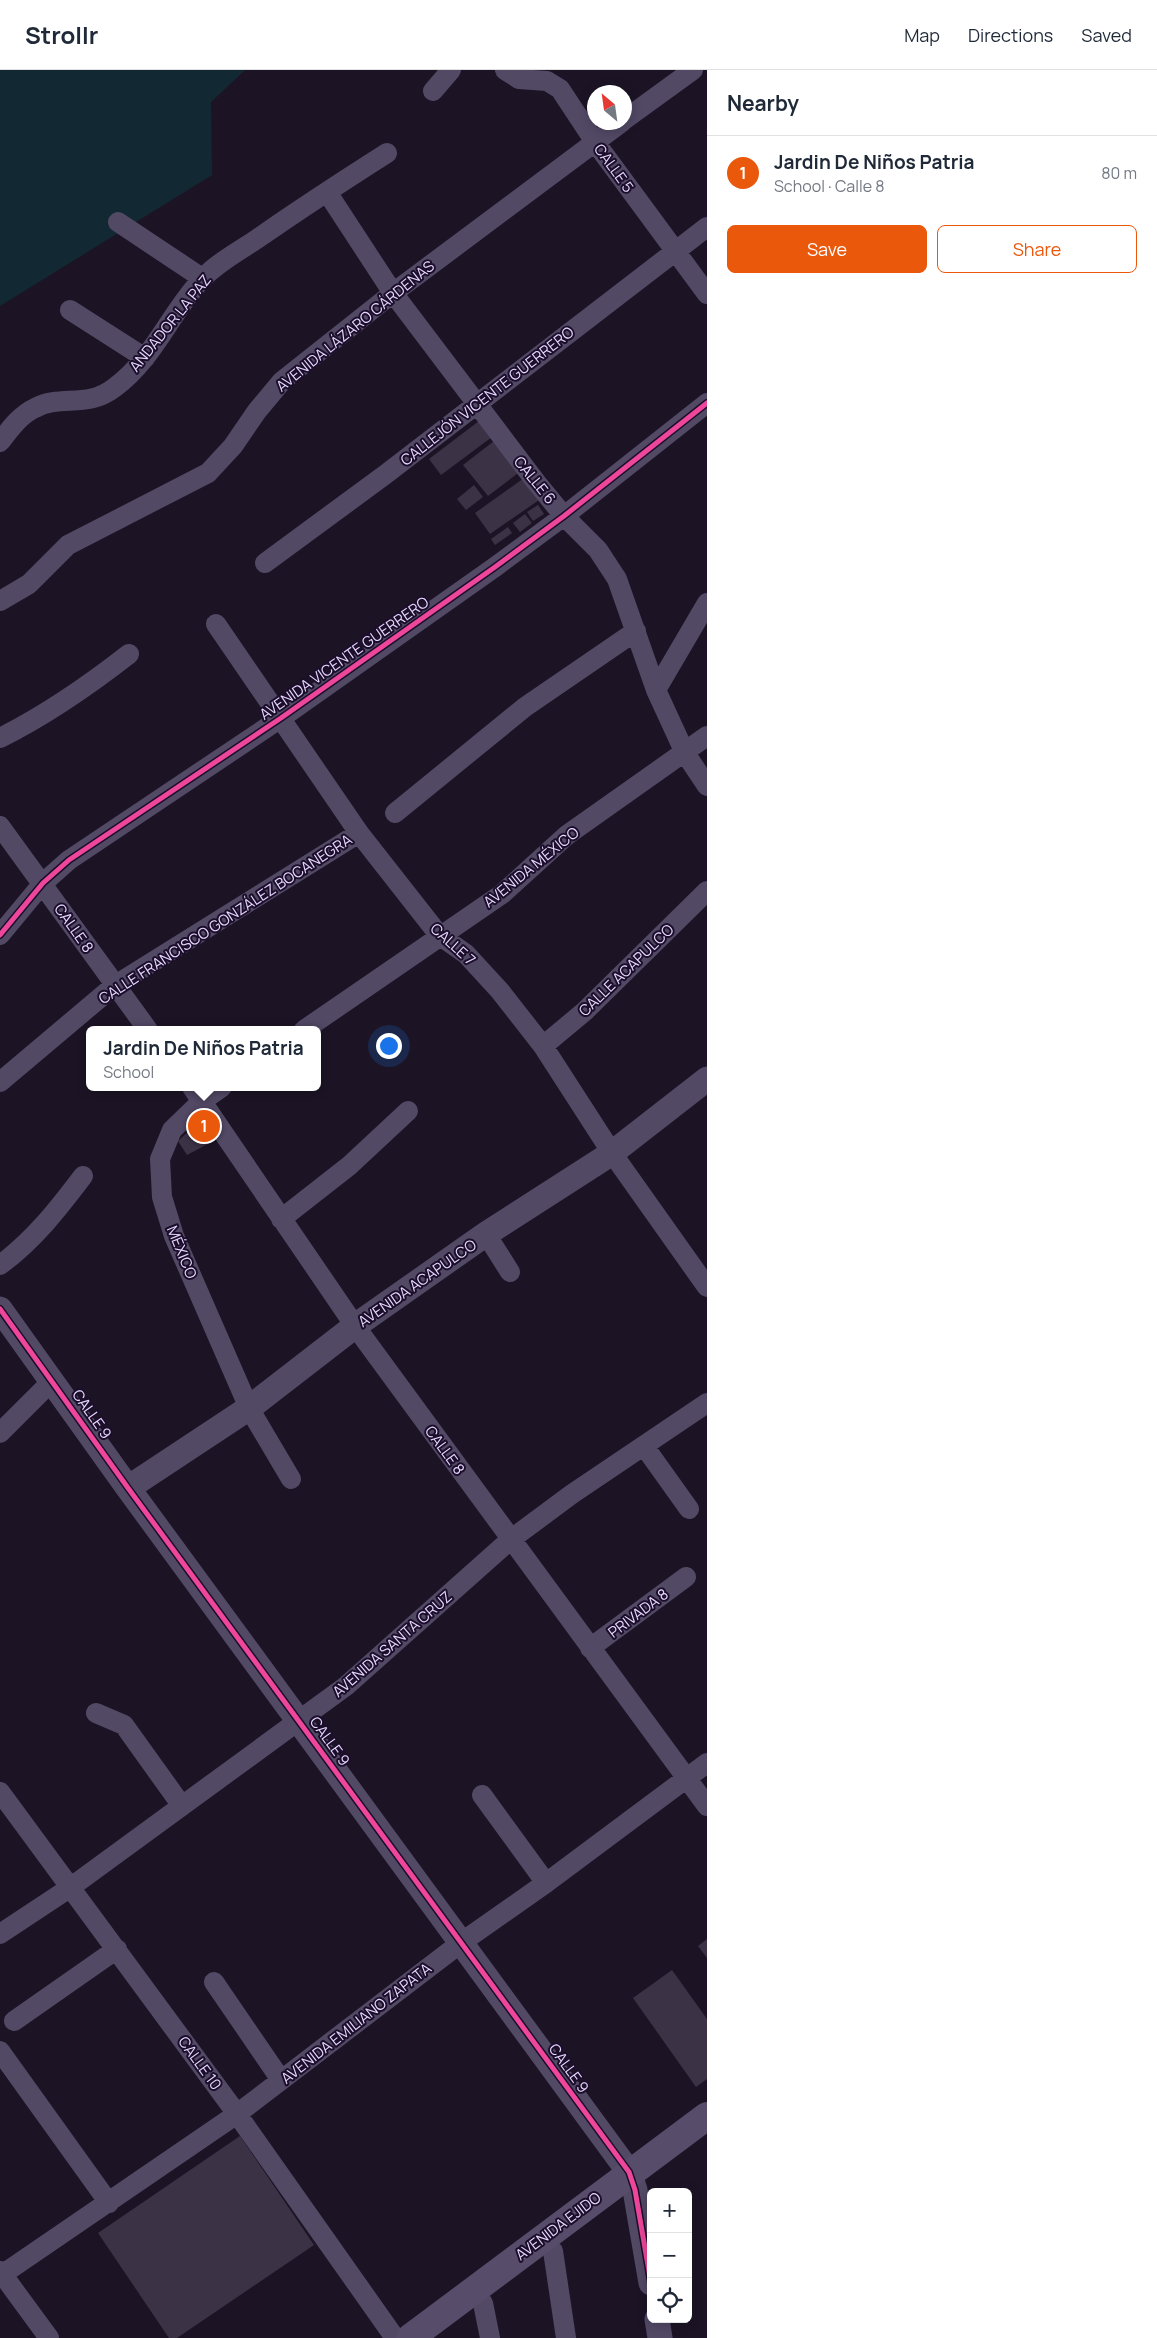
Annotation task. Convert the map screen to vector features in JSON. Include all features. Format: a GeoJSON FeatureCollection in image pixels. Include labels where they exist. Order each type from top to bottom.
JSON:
{"type":"FeatureCollection","features":[{"type":"Feature","properties":{"kind":"main road","name":"AVENIDA EJIDO"},"geometry":{"type":"LineString","coordinates":[[438,2338],[553,2251],[707,2116]]}},
{"type":"Feature","properties":{"kind":"main road","name":"AVENIDA EJIDO"},"geometry":{"type":"LineString","coordinates":[[410,2338],[632,2181],[707,2136]]}},
{"type":"Feature","properties":{"kind":"street"},"geometry":{"type":"LineString","coordinates":[[433,91],[451,70]]}},
{"type":"Feature","properties":{"kind":"street","name":"CALLE 5"},"geometry":{"type":"LineString","coordinates":[[505,70],[519,79],[547,81],[560,89],[595,142],[707,294]]}},
{"type":"Feature","properties":{"kind":"street","name":"AVENIDA LÁZARO CÁRDENAS"},"geometry":{"type":"LineString","coordinates":[[632,114],[693,70]]}},
{"type":"Feature","properties":{"kind":"street","name":"AVENIDA LÁZARO CÁRDENAS"},"geometry":{"type":"LineString","coordinates":[[0,601],[29,584],[68,545],[208,473],[233,446],[257,411],[282,381],[393,293],[611,130]]}},
{"type":"Feature","properties":{"kind":"street","name":"ANDADOR LA PAZ"},"geometry":{"type":"LineString","coordinates":[[0,442],[19,419],[35,407],[54,402],[86,401],[101,396],[116,387],[145,358],[202,278],[220,264],[387,153]]}},
{"type":"Feature","properties":{"kind":"street","name":"CALLE 6"},"geometry":{"type":"LineString","coordinates":[[327,192],[393,293],[564,516],[598,550],[617,579],[656,690],[685,753],[707,786]]}},
{"type":"Feature","properties":{"kind":"street"},"geometry":{"type":"LineString","coordinates":[[118,222],[202,278]]}},
{"type":"Feature","properties":{"kind":"street","name":"CALLEJÓN VICENTE GUERRERO"},"geometry":{"type":"LineString","coordinates":[[265,563],[386,474],[707,227]]}},
{"type":"Feature","properties":{"kind":"street"},"geometry":{"type":"LineString","coordinates":[[70,310],[145,358]]}},
{"type":"Feature","properties":{"kind":"street","name":"AVENIDA VICENTE GUERRERO"},"geometry":{"type":"LineString","coordinates":[[0,935],[43,883],[69,860],[281,718],[564,516],[707,403]]}},
{"type":"Feature","properties":{"kind":"street"},"geometry":{"type":"LineString","coordinates":[[656,690],[707,603]]}},
{"type":"Feature","properties":{"kind":"street","name":"CALLE 7"},"geometry":{"type":"LineString","coordinates":[[216,624],[359,833],[439,935],[466,954],[500,991],[543,1046],[612,1153],[707,1287]]}},
{"type":"Feature","properties":{"kind":"street"},"geometry":{"type":"LineString","coordinates":[[395,813],[525,707],[636,631]]}},
{"type":"Feature","properties":{"kind":"street"},"geometry":{"type":"LineString","coordinates":[[0,738],[32,722],[98,679],[129,654]]}},
{"type":"Feature","properties":{"kind":"street","name":"AVENIDA MÉXICO"},"geometry":{"type":"LineString","coordinates":[[310,1026],[439,935],[502,894],[567,835],[707,736]]}},
{"type":"Feature","properties":{"kind":"street","name":"CALLE 8"},"geometry":{"type":"LineString","coordinates":[[0,826],[43,883],[114,986],[145,1026]]}},
{"type":"Feature","properties":{"kind":"street","name":"CALLE FRANCISCO GONZÁLEZ BOCANEGRA"},"geometry":{"type":"LineString","coordinates":[[0,1082],[114,986],[359,833]]}},
{"type":"Feature","properties":{"kind":"street","name":"CALLE ACAPULCO"},"geometry":{"type":"LineString","coordinates":[[543,1046],[592,1005],[707,891]]}},
{"type":"Feature","properties":{"kind":"street","name":"AVENIDA ACAPULCO"},"geometry":{"type":"LineString","coordinates":[[128,1488],[249,1408],[355,1326],[486,1234],[612,1153],[707,1079]]}},
{"type":"Feature","properties":{"kind":"street","name":"CALLE 8"},"geometry":{"type":"LineString","coordinates":[[197,1094],[355,1326],[510,1540],[707,1806]]}},
{"type":"Feature","properties":{"kind":"street","name":"MÉXICO"},"geometry":{"type":"LineString","coordinates":[[197,1094],[172,1130],[160,1159],[162,1197],[174,1236],[249,1408],[291,1479]]}},
{"type":"Feature","properties":{"kind":"street"},"geometry":{"type":"LineString","coordinates":[[281,1219],[350,1164],[408,1112]]}},
{"type":"Feature","properties":{"kind":"street"},"geometry":{"type":"LineString","coordinates":[[0,1265],[44,1226],[83,1176]]}},
{"type":"Feature","properties":{"kind":"street"},"geometry":{"type":"LineString","coordinates":[[486,1234],[510,1272]]}},
{"type":"Feature","properties":{"kind":"street","name":"CALLE 9"},"geometry":{"type":"LineString","coordinates":[[0,1309],[128,1488],[462,1942],[632,2181]]}},
{"type":"Feature","properties":{"kind":"street"},"geometry":{"type":"LineString","coordinates":[[0,1433],[52,1380]]}},
{"type":"Feature","properties":{"kind":"street","name":"AVENIDA SANTA CRUZ"},"geometry":{"type":"LineString","coordinates":[[0,1934],[71,1887],[346,1686],[510,1540],[572,1494],[707,1403]]}},
{"type":"Feature","properties":{"kind":"street"},"geometry":{"type":"LineString","coordinates":[[644,1446],[689,1509]]}},
{"type":"Feature","properties":{"kind":"street","name":"PRIVADA 8"},"geometry":{"type":"LineString","coordinates":[[590,1648],[686,1577]]}},
{"type":"Feature","properties":{"kind":"street"},"geometry":{"type":"LineString","coordinates":[[96,1713],[124,1725],[182,1806]]}},
{"type":"Feature","properties":{"kind":"street","name":"AVENIDA EMILIANO ZAPATA"},"geometry":{"type":"LineString","coordinates":[[1,2274],[109,2203],[237,2114],[462,1942],[546,1883],[707,1763]]}},
{"type":"Feature","properties":{"kind":"street","name":"CALLE 10"},"geometry":{"type":"LineString","coordinates":[[0,1792],[237,2114],[395,2338]]}},
{"type":"Feature","properties":{"kind":"street"},"geometry":{"type":"LineString","coordinates":[[482,1795],[546,1883]]}},
{"type":"Feature","properties":{"kind":"street"},"geometry":{"type":"LineString","coordinates":[[14,2021],[117,1949]]}},
{"type":"Feature","properties":{"kind":"street"},"geometry":{"type":"LineString","coordinates":[[214,1982],[281,2080]]}},
{"type":"Feature","properties":{"kind":"street"},"geometry":{"type":"LineString","coordinates":[[0,2051],[109,2203]]}},
{"type":"Feature","properties":{"kind":"street"},"geometry":{"type":"LineString","coordinates":[[632,2181],[650,2278]]}},
{"type":"Feature","properties":{"kind":"street"},"geometry":{"type":"LineString","coordinates":[[553,2251],[566,2338]]}},
{"type":"Feature","properties":{"kind":"street"},"geometry":{"type":"LineString","coordinates":[[1,2274],[49,2338]]}},
{"type":"Feature","properties":{"kind":"street"},"geometry":{"type":"LineString","coordinates":[[483,2303],[490,2338]]}},
{"type":"Feature","properties":{"kind":"street"},"geometry":{"type":"LineString","coordinates":[[658,2323],[660,2338]]}},
{"type":"Feature","properties":{"kind":"shaded area"},"geometry":{"type":"Polygon","coordinates":[[[0,70],[245,70],[211,102],[212,175],[0,306],[0,70]]]}},
{"type":"Feature","properties":{"kind":"building"},"geometry":{"type":"Polygon","coordinates":[[[479,421],[492,437],[441,475],[429,459],[479,421]]]}},
{"type":"Feature","properties":{"kind":"building"},"geometry":{"type":"Polygon","coordinates":[[[494,441],[518,473],[488,496],[463,465],[494,441]]]}},
{"type":"Feature","properties":{"kind":"building"},"geometry":{"type":"Polygon","coordinates":[[[524,478],[539,500],[490,534],[475,513],[524,478]]]}},
{"type":"Feature","properties":{"kind":"building"},"geometry":{"type":"Polygon","coordinates":[[[474,485],[483,497],[466,510],[457,499],[474,485]]]}},
{"type":"Feature","properties":{"kind":"building"},"geometry":{"type":"Polygon","coordinates":[[[538,505],[544,514],[533,521],[527,512],[538,505]]]}},
{"type":"Feature","properties":{"kind":"building"},"geometry":{"type":"Polygon","coordinates":[[[525,514],[532,523],[520,532],[513,523],[525,514]]]}},
{"type":"Feature","properties":{"kind":"building"},"geometry":{"type":"Polygon","coordinates":[[[508,527],[512,533],[495,545],[491,539],[508,527]]]}},
{"type":"Feature","properties":{"kind":"building"},"geometry":{"type":"Polygon","coordinates":[[[206,1115],[221,1137],[187,1155],[178,1141],[206,1115]]]}},
{"type":"Feature","properties":{"kind":"building"},"geometry":{"type":"Polygon","coordinates":[[[707,1939],[707,1958],[698,1946],[707,1939]]]}},
{"type":"Feature","properties":{"kind":"building"},"geometry":{"type":"Polygon","coordinates":[[[672,1970],[707,2019],[707,2079],[696,2087],[633,1998],[672,1970]]]}},
{"type":"Feature","properties":{"kind":"building"},"geometry":{"type":"Polygon","coordinates":[[[240,2136],[314,2245],[177,2338],[169,2338],[98,2233],[240,2136]]]}},
{"type":"Feature","properties":{"kind":"cycle path"},"geometry":{"type":"LineString","coordinates":[[0,935],[43,883],[69,860],[281,718],[495,567],[564,516],[707,403]]}},
{"type":"Feature","properties":{"kind":"cycle path"},"geometry":{"type":"LineString","coordinates":[[0,1309],[128,1488],[629,2172],[635,2190],[650,2278]]}},
{"type":"Feature","properties":{"kind":"place","name":"Jardin De Niños Patria"},"geometry":{"type":"Point","coordinates":[204,1126]}}]}
